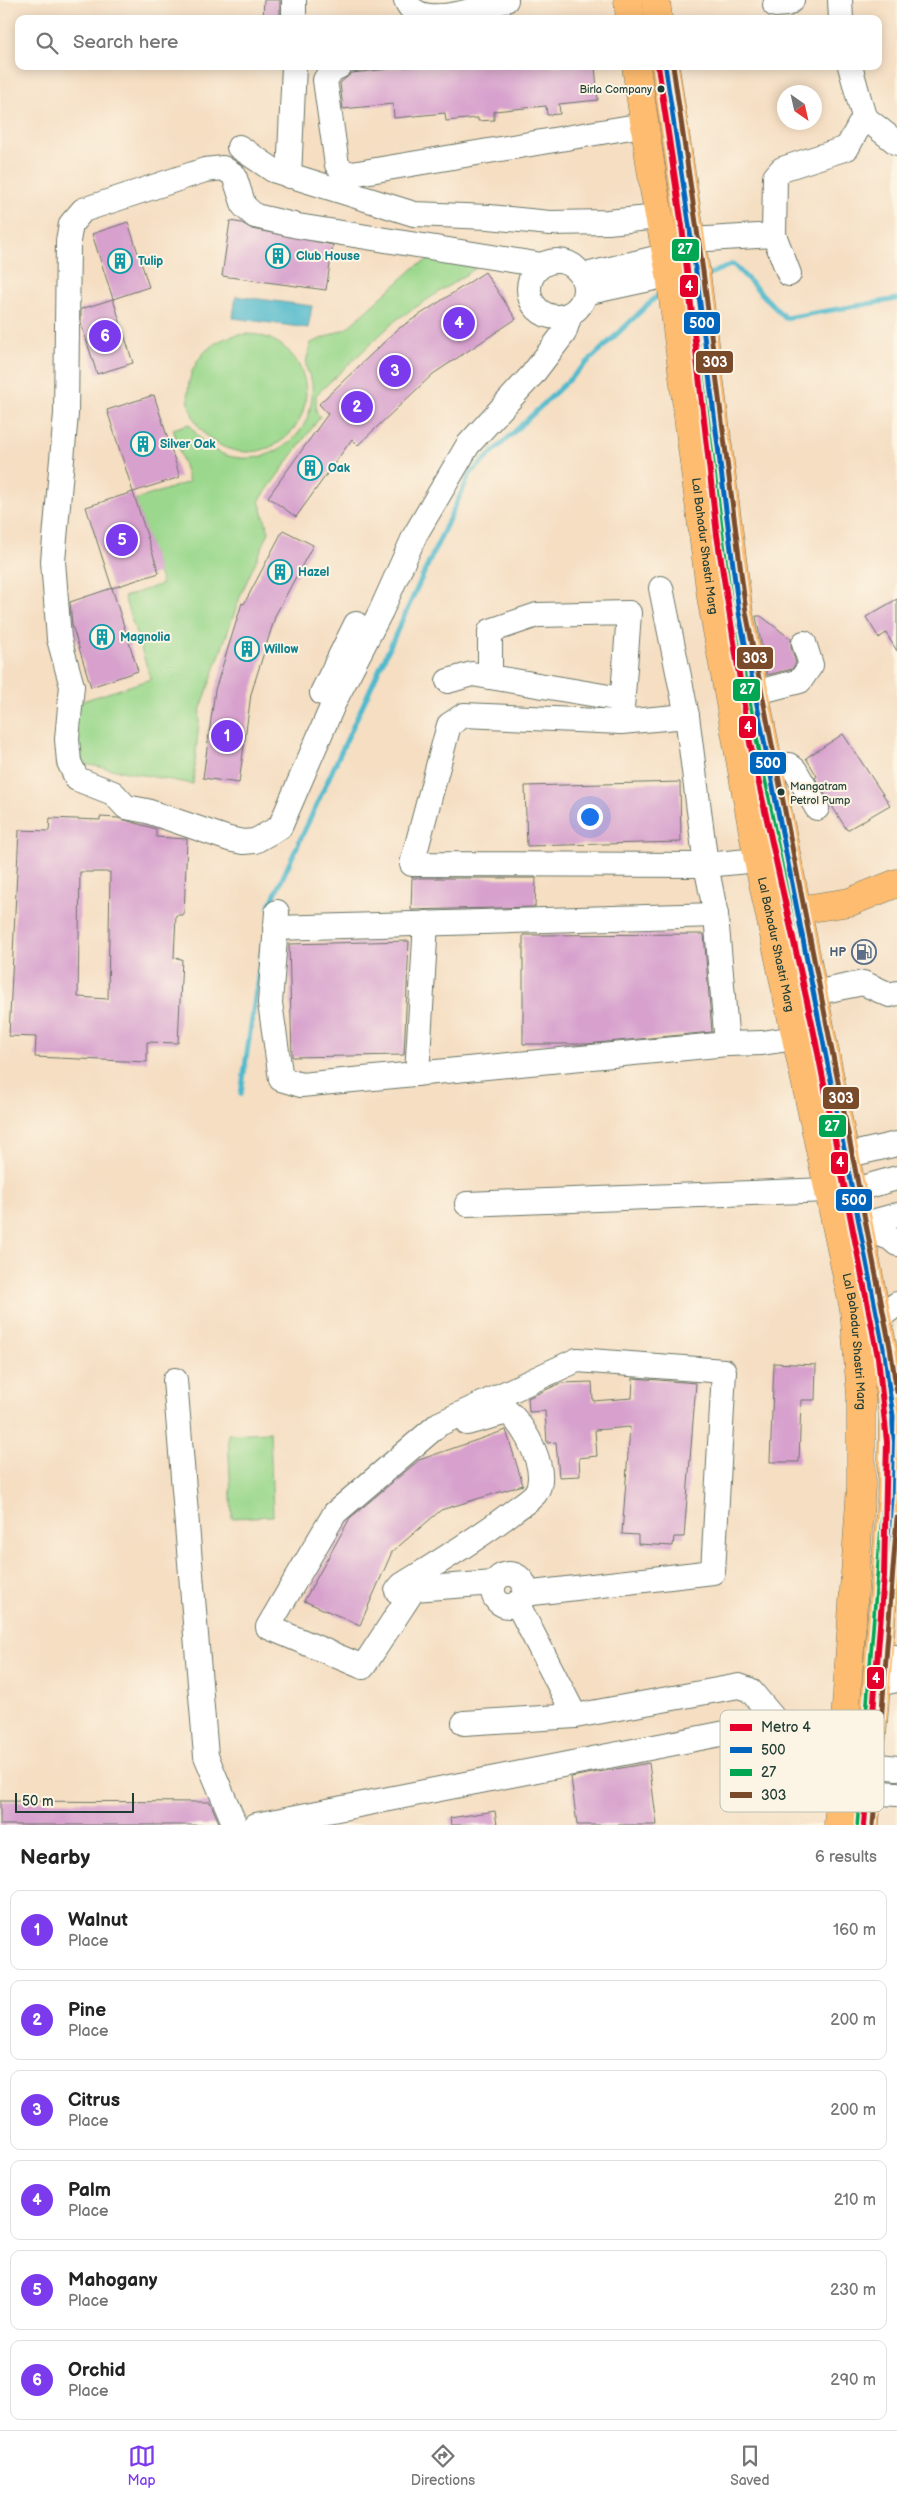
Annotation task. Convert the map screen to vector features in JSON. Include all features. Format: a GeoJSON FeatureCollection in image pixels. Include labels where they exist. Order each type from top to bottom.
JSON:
{"type":"FeatureCollection","features":[{"type":"Feature","properties":{"kind":"main road"},"geometry":{"type":"LineString","coordinates":[[628,0],[630,15]]}},
{"type":"Feature","properties":{"kind":"main road"},"geometry":{"type":"LineString","coordinates":[[656,0],[658,15]]}},
{"type":"Feature","properties":{"kind":"main road","name":"Lal Bahadur Shastri Marg"},"geometry":{"type":"LineString","coordinates":[[637,70],[659,217],[684,270],[739,613],[769,769],[795,1038],[839,1191],[854,1309],[861,1395],[861,1486],[846,1710]]}},
{"type":"Feature","properties":{"kind":"main road","name":"Lal Bahadur Shastri Marg"},"geometry":{"type":"LineString","coordinates":[[665,70],[711,597],[758,860],[783,912],[814,993],[844,1156],[839,1191],[858,1226],[887,1312],[895,1417],[887,1682],[879,1710]]}},
{"type":"Feature","properties":{"kind":"main road"},"geometry":{"type":"LineString","coordinates":[[783,912],[850,902],[897,883]]}},
{"type":"Feature","properties":{"kind":"main road","name":"Lal Bahadur Shastri Marg"},"geometry":{"type":"LineString","coordinates":[[838,1825],[839,1812]]}},
{"type":"Feature","properties":{"kind":"main road","name":"Lal Bahadur Shastri Marg"},"geometry":{"type":"LineString","coordinates":[[865,1825],[869,1812]]}},
{"type":"Feature","properties":{"kind":"street"},"geometry":{"type":"LineString","coordinates":[[294,0],[294,15]]}},
{"type":"Feature","properties":{"kind":"street"},"geometry":{"type":"LineString","coordinates":[[406,0],[407,5],[424,15]]}},
{"type":"Feature","properties":{"kind":"street"},"geometry":{"type":"LineString","coordinates":[[459,15],[506,0]]}},
{"type":"Feature","properties":{"kind":"street"},"geometry":{"type":"LineString","coordinates":[[840,0],[841,15]]}},
{"type":"Feature","properties":{"kind":"street"},"geometry":{"type":"LineString","coordinates":[[289,176],[294,70]]}},
{"type":"Feature","properties":{"kind":"street"},"geometry":{"type":"LineString","coordinates":[[332,70],[325,80],[338,165],[342,171],[352,174],[644,125]]}},
{"type":"Feature","properties":{"kind":"street"},"geometry":{"type":"LineString","coordinates":[[851,70],[864,117],[897,143]]}},
{"type":"Feature","properties":{"kind":"street"},"geometry":{"type":"LineString","coordinates":[[789,274],[774,235],[775,177],[782,169],[847,148],[864,117]]}},
{"type":"Feature","properties":{"kind":"street"},"geometry":{"type":"LineString","coordinates":[[239,147],[273,170],[414,214],[489,217],[550,223],[608,222],[659,217]]}},
{"type":"Feature","properties":{"kind":"street"},"geometry":{"type":"LineString","coordinates":[[542,265],[298,226],[255,216],[244,206],[234,175],[222,168],[205,170],[82,210],[71,224],[68,241],[66,414],[53,561],[58,639],[72,686],[67,739],[69,762],[76,779],[113,794],[126,807],[148,811],[229,839],[243,842],[255,841],[280,827],[335,684],[381,611],[415,535],[468,445],[532,375],[564,333],[565,316]]}},
{"type":"Feature","properties":{"kind":"street"},"geometry":{"type":"LineString","coordinates":[[584,285],[684,270],[774,235]]}},
{"type":"Feature","properties":{"kind":"street"},"geometry":{"type":"LineString","coordinates":[[552,261],[570,264],[584,285],[577,309],[565,316],[550,317],[542,314],[530,298],[528,289],[530,279],[542,265],[552,261]]}},
{"type":"Feature","properties":{"kind":"street"},"geometry":{"type":"LineString","coordinates":[[661,588],[687,716],[706,865],[716,914],[727,1044]]}},
{"type":"Feature","properties":{"kind":"street"},"geometry":{"type":"LineString","coordinates":[[490,677],[490,631],[538,615],[629,613],[621,699],[621,722]]}},
{"type":"Feature","properties":{"kind":"street"},"geometry":{"type":"LineString","coordinates":[[754,693],[800,682],[811,665],[804,643]]}},
{"type":"Feature","properties":{"kind":"street"},"geometry":{"type":"LineString","coordinates":[[448,681],[472,674],[621,699]]}},
{"type":"Feature","properties":{"kind":"street"},"geometry":{"type":"LineString","coordinates":[[687,716],[621,722],[464,715],[449,724],[412,864],[706,865],[758,860]]}},
{"type":"Feature","properties":{"kind":"street"},"geometry":{"type":"LineString","coordinates":[[769,769],[789,765],[795,770],[818,808]]}},
{"type":"Feature","properties":{"kind":"street"},"geometry":{"type":"LineString","coordinates":[[716,914],[426,923],[276,920],[270,1003],[281,1079],[301,1085],[727,1044],[762,1043],[795,1038]]}},
{"type":"Feature","properties":{"kind":"street"},"geometry":{"type":"LineString","coordinates":[[417,1074],[426,923]]}},
{"type":"Feature","properties":{"kind":"street"},"geometry":{"type":"LineString","coordinates":[[814,993],[863,982],[890,995],[897,993]]}},
{"type":"Feature","properties":{"kind":"street"},"geometry":{"type":"LineString","coordinates":[[844,1156],[897,1144]]}},
{"type":"Feature","properties":{"kind":"street"},"geometry":{"type":"LineString","coordinates":[[468,1204],[839,1191],[897,1178]]}},
{"type":"Feature","properties":{"kind":"street"},"geometry":{"type":"LineString","coordinates":[[858,1226],[897,1215]]}},
{"type":"Feature","properties":{"kind":"street"},"geometry":{"type":"LineString","coordinates":[[858,1226],[890,1238],[897,1244]]}},
{"type":"Feature","properties":{"kind":"street"},"geometry":{"type":"LineString","coordinates":[[521,1598],[713,1572],[724,1371],[577,1360],[439,1424],[335,1513],[268,1627],[363,1667],[414,1589],[494,1583],[501,1576],[512,1574],[524,1584],[521,1598],[575,1716]]}},
{"type":"Feature","properties":{"kind":"street"},"geometry":{"type":"LineString","coordinates":[[175,1380],[206,1756],[235,1825]]}},
{"type":"Feature","properties":{"kind":"street"},"geometry":{"type":"LineString","coordinates":[[348,1661],[402,1585],[485,1534],[535,1494],[541,1480],[534,1450],[519,1422],[508,1412],[427,1434]]}},
{"type":"Feature","properties":{"kind":"street"},"geometry":{"type":"LineString","coordinates":[[464,1723],[575,1716],[739,1686],[750,1690],[767,1710]]}},
{"type":"Feature","properties":{"kind":"street"},"geometry":{"type":"LineString","coordinates":[[256,1825],[720,1734]]}},
{"type":"Feature","properties":{"kind":"street"},"geometry":{"type":"LineString","coordinates":[[884,1780],[897,1794]]}},
{"type":"Feature","properties":{"kind":"green space"},"geometry":{"type":"Polygon","coordinates":[[[435,257],[476,268],[396,320],[316,395],[316,411],[320,417],[259,501],[269,532],[241,594],[200,711],[193,784],[83,764],[64,707],[151,679],[124,597],[162,584],[135,500],[189,482],[173,429],[189,424],[208,447],[225,455],[238,458],[252,458],[265,455],[289,443],[299,433],[309,412],[312,383],[306,365],[311,343],[347,328],[416,266],[435,257]]]}},
{"type":"Feature","properties":{"kind":"green space"},"geometry":{"type":"Polygon","coordinates":[[[247,334],[258,335],[280,344],[296,360],[305,382],[305,404],[296,426],[280,442],[258,451],[247,452],[236,451],[214,442],[198,426],[189,404],[188,393],[189,382],[198,360],[214,344],[236,335],[247,334]]]}},
{"type":"Feature","properties":{"kind":"green space"},"geometry":{"type":"Polygon","coordinates":[[[270,1432],[273,1516],[232,1518],[228,1434],[270,1432]]]}},
{"type":"Feature","properties":{"kind":"water"},"geometry":{"type":"Polygon","coordinates":[[[236,296],[312,306],[308,328],[233,318],[236,296]]]}},
{"type":"Feature","properties":{"kind":"building"},"geometry":{"type":"Polygon","coordinates":[[[264,0],[280,0],[280,15],[263,15],[264,0]]]}},
{"type":"Feature","properties":{"kind":"building"},"geometry":{"type":"Polygon","coordinates":[[[379,70],[595,70],[598,100],[559,104],[560,114],[547,115],[546,106],[494,111],[494,120],[478,121],[478,118],[446,121],[445,113],[394,118],[393,104],[343,109],[340,83],[352,73],[379,70]]]}},
{"type":"Feature","properties":{"kind":"building","name":"Club House"},"geometry":{"type":"Polygon","coordinates":[[[230,221],[242,223],[252,229],[333,245],[326,290],[222,276],[230,221]]]}},
{"type":"Feature","properties":{"kind":"building","name":"Tulip"},"geometry":{"type":"Polygon","coordinates":[[[128,222],[149,287],[113,299],[92,234],[128,222]]]}},
{"type":"Feature","properties":{"kind":"building"},"geometry":{"type":"Polygon","coordinates":[[[485,272],[516,319],[433,374],[358,445],[352,439],[296,517],[268,497],[328,414],[319,404],[398,329],[485,272]]]}},
{"type":"Feature","properties":{"kind":"building"},"geometry":{"type":"Polygon","coordinates":[[[113,299],[133,363],[97,374],[81,323],[81,309],[113,299]]]}},
{"type":"Feature","properties":{"kind":"building","name":"Silver Oak"},"geometry":{"type":"Polygon","coordinates":[[[154,395],[180,477],[133,492],[107,410],[154,395]]]}},
{"type":"Feature","properties":{"kind":"building"},"geometry":{"type":"Polygon","coordinates":[[[133,492],[159,573],[112,588],[86,507],[133,492]]]}},
{"type":"Feature","properties":{"kind":"building"},"geometry":{"type":"Polygon","coordinates":[[[283,530],[313,545],[276,614],[251,694],[239,783],[203,778],[215,690],[242,603],[244,604],[283,530]]]}},
{"type":"Feature","properties":{"kind":"building","name":"Magnolia"},"geometry":{"type":"Polygon","coordinates":[[[112,588],[138,671],[91,687],[72,625],[70,602],[112,588]]]}},
{"type":"Feature","properties":{"kind":"building"},"geometry":{"type":"Polygon","coordinates":[[[897,599],[897,651],[886,633],[879,638],[866,617],[897,599]]]}},
{"type":"Feature","properties":{"kind":"building"},"geometry":{"type":"Polygon","coordinates":[[[756,616],[761,616],[791,639],[791,647],[796,663],[792,669],[767,675],[756,616]]]}},
{"type":"Feature","properties":{"kind":"building"},"geometry":{"type":"Polygon","coordinates":[[[843,734],[890,805],[847,830],[815,778],[817,776],[806,758],[843,734]]]}},
{"type":"Feature","properties":{"kind":"building"},"geometry":{"type":"Polygon","coordinates":[[[680,782],[681,842],[527,846],[525,786],[680,782]]]}},
{"type":"Feature","properties":{"kind":"building"},"geometry":{"type":"Polygon","coordinates":[[[100,817],[118,818],[156,829],[156,837],[187,839],[184,915],[176,915],[174,958],[182,959],[178,1043],[147,1042],[147,1062],[35,1057],[36,1037],[9,1036],[19,830],[49,831],[50,818],[100,820],[100,817]],[[80,872],[78,997],[108,999],[110,872],[80,872]]]}},
{"type":"Feature","properties":{"kind":"building"},"geometry":{"type":"Polygon","coordinates":[[[412,878],[536,878],[535,907],[411,910],[412,878]]]}},
{"type":"Feature","properties":{"kind":"building"},"geometry":{"type":"Polygon","coordinates":[[[704,934],[712,1032],[587,1044],[523,1044],[523,935],[704,934]]]}},
{"type":"Feature","properties":{"kind":"building"},"geometry":{"type":"Polygon","coordinates":[[[409,941],[404,1055],[292,1057],[289,944],[409,941]]]}},
{"type":"Feature","properties":{"kind":"building"},"geometry":{"type":"Polygon","coordinates":[[[774,1363],[816,1365],[815,1400],[801,1400],[799,1462],[770,1462],[774,1363]]]}},
{"type":"Feature","properties":{"kind":"building"},"geometry":{"type":"Polygon","coordinates":[[[633,1378],[696,1383],[684,1537],[674,1537],[673,1546],[638,1544],[638,1535],[622,1534],[630,1427],[595,1430],[597,1456],[579,1458],[580,1476],[559,1477],[556,1442],[547,1443],[545,1411],[529,1412],[528,1398],[561,1383],[592,1382],[593,1401],[632,1398],[633,1378]]]}},
{"type":"Feature","properties":{"kind":"building"},"geometry":{"type":"Polygon","coordinates":[[[506,1430],[523,1485],[441,1510],[392,1552],[360,1625],[304,1601],[350,1518],[419,1460],[506,1430]]]}},
{"type":"Feature","properties":{"kind":"building"},"geometry":{"type":"Polygon","coordinates":[[[649,1763],[657,1825],[577,1825],[571,1777],[649,1763]]]}},
{"type":"Feature","properties":{"kind":"building"},"geometry":{"type":"Polygon","coordinates":[[[0,1801],[210,1802],[220,1825],[0,1825],[0,1801]]]}},
{"type":"Feature","properties":{"kind":"building"},"geometry":{"type":"Polygon","coordinates":[[[495,1811],[497,1825],[451,1825],[450,1818],[495,1811]]]}},
{"type":"Feature","properties":{"kind":"waterway"},"geometry":{"type":"LineString","coordinates":[[705,276],[733,264],[785,318],[897,299]]}},
{"type":"Feature","properties":{"kind":"waterway"},"geometry":{"type":"LineString","coordinates":[[269,907],[470,474],[657,296],[665,293]]}},
{"type":"Feature","properties":{"kind":"waterway"},"geometry":{"type":"LineString","coordinates":[[241,1094],[263,943]]}},
{"type":"Feature","properties":{"kind":"metro line","name":"4"},"geometry":{"type":"LineString","coordinates":[[659,70],[682,226],[717,535],[750,743],[814,1033],[878,1357],[887,1442],[884,1576],[873,1710]]}},
{"type":"Feature","properties":{"kind":"metro line","name":"4"},"geometry":{"type":"LineString","coordinates":[[864,1825],[865,1812]]}},
{"type":"Feature","properties":{"kind":"transit line","name":"27"},"geometry":{"type":"LineString","coordinates":[[658,70],[689,273],[732,614],[876,1349],[885,1416],[884,1499],[867,1710]]}},
{"type":"Feature","properties":{"kind":"transit line","name":"500"},"geometry":{"type":"LineString","coordinates":[[666,70],[696,272],[739,613],[883,1348],[893,1416],[891,1499],[874,1710]]}},
{"type":"Feature","properties":{"kind":"transit line","name":"303"},"geometry":{"type":"LineString","coordinates":[[674,70],[703,271],[746,612],[890,1347],[897,1392]]}},
{"type":"Feature","properties":{"kind":"transit line","name":"303"},"geometry":{"type":"LineString","coordinates":[[882,1710],[897,1518]]}},
{"type":"Feature","properties":{"kind":"transit line","name":"27"},"geometry":{"type":"LineString","coordinates":[[858,1824],[859,1812]]}},
{"type":"Feature","properties":{"kind":"transit line","name":"500"},"geometry":{"type":"LineString","coordinates":[[865,1825],[866,1812]]}},
{"type":"Feature","properties":{"kind":"transit line","name":"303"},"geometry":{"type":"LineString","coordinates":[[873,1825],[874,1812]]}},
{"type":"Feature","properties":{"kind":"place","name":"Birla Company"},"geometry":{"type":"Point","coordinates":[661,89]}},
{"type":"Feature","properties":{"kind":"place","name":"Club House"},"geometry":{"type":"Point","coordinates":[278,256]}},
{"type":"Feature","properties":{"kind":"place","name":"Tulip"},"geometry":{"type":"Point","coordinates":[120,261]}},
{"type":"Feature","properties":{"kind":"place","name":"Palm"},"geometry":{"type":"Point","coordinates":[459,323]}},
{"type":"Feature","properties":{"kind":"place","name":"Orchid"},"geometry":{"type":"Point","coordinates":[105,336]}},
{"type":"Feature","properties":{"kind":"place","name":"Citrus"},"geometry":{"type":"Point","coordinates":[395,371]}},
{"type":"Feature","properties":{"kind":"place","name":"Pine"},"geometry":{"type":"Point","coordinates":[357,407]}},
{"type":"Feature","properties":{"kind":"place","name":"Silver Oak"},"geometry":{"type":"Point","coordinates":[143,444]}},
{"type":"Feature","properties":{"kind":"place","name":"Oak"},"geometry":{"type":"Point","coordinates":[310,468]}},
{"type":"Feature","properties":{"kind":"place","name":"Mahogany"},"geometry":{"type":"Point","coordinates":[122,540]}},
{"type":"Feature","properties":{"kind":"place","name":"Hazel"},"geometry":{"type":"Point","coordinates":[280,572]}},
{"type":"Feature","properties":{"kind":"place","name":"Magnolia"},"geometry":{"type":"Point","coordinates":[102,637]}},
{"type":"Feature","properties":{"kind":"place","name":"Willow"},"geometry":{"type":"Point","coordinates":[247,649]}},
{"type":"Feature","properties":{"kind":"place","name":"Walnut"},"geometry":{"type":"Point","coordinates":[227,736]}},
{"type":"Feature","properties":{"kind":"place","name":"Mangatram Petrol Pump"},"geometry":{"type":"Point","coordinates":[781,792]}},
{"type":"Feature","properties":{"kind":"place","name":"HP"},"geometry":{"type":"Point","coordinates":[864,952]}}]}
